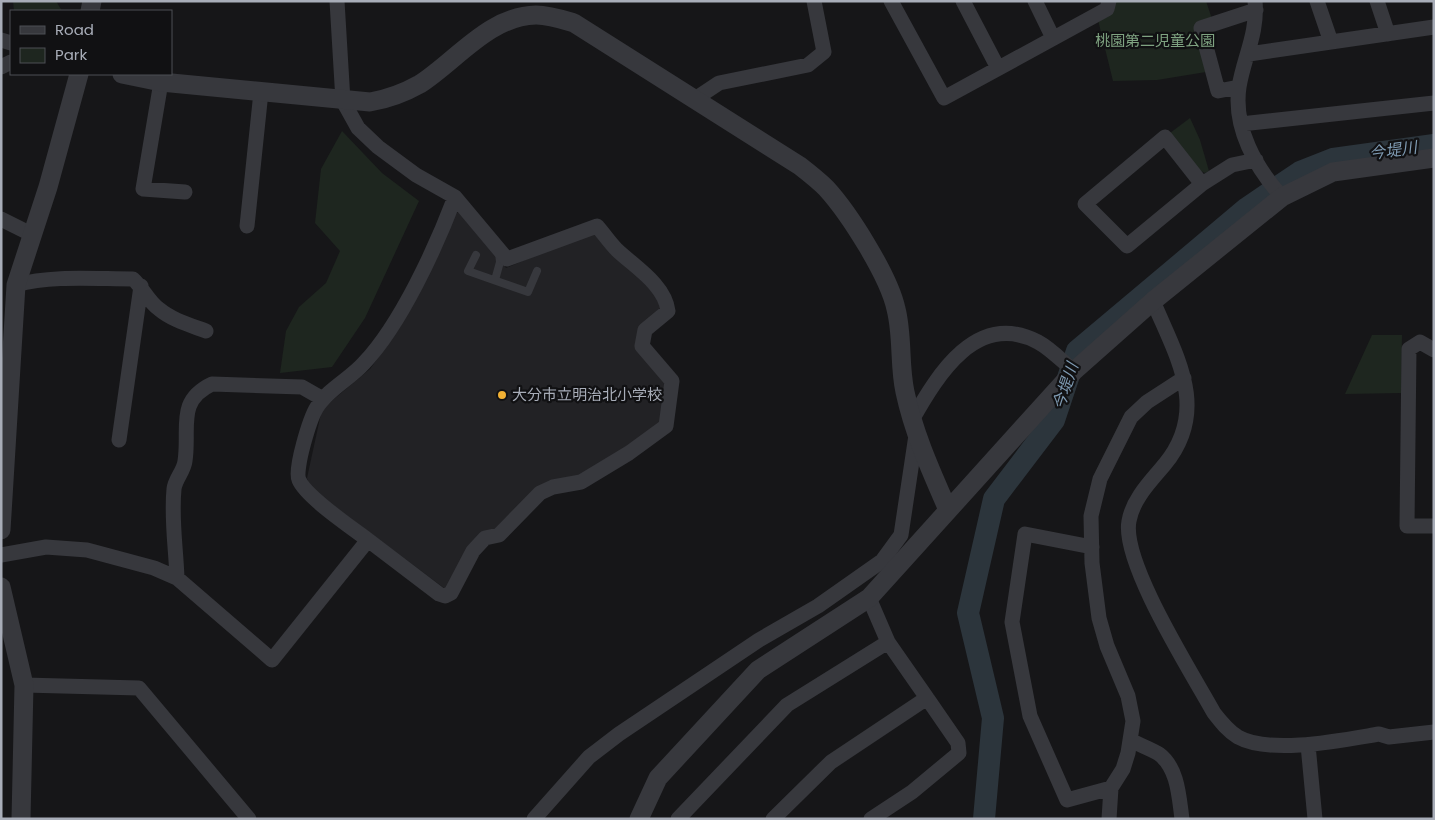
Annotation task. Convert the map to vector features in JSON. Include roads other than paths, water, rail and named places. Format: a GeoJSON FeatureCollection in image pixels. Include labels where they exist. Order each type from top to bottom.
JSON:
{"type":"FeatureCollection","features":[{"type":"Feature","properties":{"kind":"street"},"geometry":{"type":"LineString","coordinates":[[337,1],[343,101],[358,128],[378,147],[416,175],[454,197],[507,259],[597,226],[618,250],[640,268],[667,301],[668,311],[645,330],[642,346],[672,382],[666,426],[629,453],[581,482],[553,487],[540,493],[499,535],[485,538],[473,551],[451,593],[445,596],[417,579],[308,493],[299,481],[299,464],[316,409],[322,399],[364,363],[397,319],[444,225],[454,197]]}},
{"type":"Feature","properties":{"kind":"street"},"geometry":{"type":"LineString","coordinates":[[695,99],[719,83],[808,65],[824,52],[814,1]]}},
{"type":"Feature","properties":{"kind":"street"},"geometry":{"type":"LineString","coordinates":[[891,1],[944,98],[1107,9],[1109,1]]}},
{"type":"Feature","properties":{"kind":"street"},"geometry":{"type":"LineString","coordinates":[[963,1],[998,68]]}},
{"type":"Feature","properties":{"kind":"street"},"geometry":{"type":"LineString","coordinates":[[1035,1],[1053,38]]}},
{"type":"Feature","properties":{"kind":"street"},"geometry":{"type":"LineString","coordinates":[[1317,1],[1330,42]]}},
{"type":"Feature","properties":{"kind":"street"},"geometry":{"type":"LineString","coordinates":[[1377,1],[1388,34]]}},
{"type":"Feature","properties":{"kind":"street"},"geometry":{"type":"LineString","coordinates":[[1239,87],[1218,91],[1201,28],[1256,6],[1255,30],[1239,87],[1241,124],[1244,140],[1264,175],[1279,194]]}},
{"type":"Feature","properties":{"kind":"street"},"geometry":{"type":"LineString","coordinates":[[127,75],[161,82],[343,101],[370,102],[390,98],[419,84],[497,24],[536,8],[551,16],[574,23],[800,166],[826,188],[850,220],[883,275],[896,308],[904,390],[914,428],[948,510]]}},
{"type":"Feature","properties":{"kind":"street"},"geometry":{"type":"LineString","coordinates":[[1249,54],[1434,27]]}},
{"type":"Feature","properties":{"kind":"street"},"geometry":{"type":"LineString","coordinates":[[1,530],[3,468],[16,285],[31,234],[48,187],[78,75]]}},
{"type":"Feature","properties":{"kind":"street"},"geometry":{"type":"LineString","coordinates":[[161,82],[144,189],[185,192]]}},
{"type":"Feature","properties":{"kind":"street"},"geometry":{"type":"LineString","coordinates":[[247,226],[261,92]]}},
{"type":"Feature","properties":{"kind":"street"},"geometry":{"type":"LineString","coordinates":[[1241,124],[1434,103]]}},
{"type":"Feature","properties":{"kind":"street"},"geometry":{"type":"LineString","coordinates":[[1202,184],[1165,137],[1086,204],[1126,246],[1202,184],[1232,165],[1256,160]]}},
{"type":"Feature","properties":{"kind":"street"},"geometry":{"type":"LineString","coordinates":[[644,817],[658,778],[758,670],[869,598],[1074,371],[1152,301],[1279,194],[1333,172],[1434,158]]}},
{"type":"Feature","properties":{"kind":"street"},"geometry":{"type":"LineString","coordinates":[[1,219],[31,234]]}},
{"type":"Feature","properties":{"kind":"street"},"geometry":{"type":"LineString","coordinates":[[16,285],[26,282],[84,278],[133,278],[142,286],[158,309],[175,320],[206,331]]}},
{"type":"Feature","properties":{"kind":"street"},"geometry":{"type":"LineString","coordinates":[[119,440],[142,286]]}},
{"type":"Feature","properties":{"kind":"street"},"geometry":{"type":"LineString","coordinates":[[1152,301],[1184,378],[1188,410],[1181,440],[1176,450],[1139,495],[1129,520],[1129,545],[1139,574],[1169,633],[1222,725],[1239,738],[1260,744],[1308,745],[1378,734],[1390,737],[1434,732]]}},
{"type":"Feature","properties":{"kind":"street"},"geometry":{"type":"LineString","coordinates":[[534,819],[589,756],[759,640],[825,602],[882,561],[901,535],[914,428],[930,389],[945,367],[972,345],[992,333],[1008,331],[1040,342],[1074,371]]}},
{"type":"Feature","properties":{"kind":"street"},"geometry":{"type":"LineString","coordinates":[[1434,350],[1420,342],[1409,349],[1407,526],[1434,526]]}},
{"type":"Feature","properties":{"kind":"street"},"geometry":{"type":"LineString","coordinates":[[1110,819],[1111,788],[1123,768],[1131,740],[1132,720],[1128,696],[1107,646],[1099,618],[1091,516],[1100,479],[1131,417],[1146,402],[1184,378]]}},
{"type":"Feature","properties":{"kind":"street"},"geometry":{"type":"LineString","coordinates":[[177,578],[176,539],[172,515],[174,486],[185,462],[190,402],[199,390],[212,384],[278,388],[302,386],[322,399]]}},
{"type":"Feature","properties":{"kind":"street"},"geometry":{"type":"LineString","coordinates":[[1092,547],[1025,534],[1012,622],[1030,716],[1066,800],[1111,788]]}},
{"type":"Feature","properties":{"kind":"street"},"geometry":{"type":"LineString","coordinates":[[1,555],[46,547],[87,550],[154,568],[177,578],[272,660],[368,540]]}},
{"type":"Feature","properties":{"kind":"street"},"geometry":{"type":"LineString","coordinates":[[1,587],[24,685],[21,819]]}},
{"type":"Feature","properties":{"kind":"street"},"geometry":{"type":"LineString","coordinates":[[869,598],[888,642],[958,743],[959,753],[912,792],[871,819]]}},
{"type":"Feature","properties":{"kind":"street"},"geometry":{"type":"LineString","coordinates":[[678,819],[787,705],[888,642]]}},
{"type":"Feature","properties":{"kind":"street"},"geometry":{"type":"LineString","coordinates":[[24,685],[139,688],[249,819]]}},
{"type":"Feature","properties":{"kind":"street"},"geometry":{"type":"LineString","coordinates":[[773,819],[831,762],[927,698]]}},
{"type":"Feature","properties":{"kind":"street"},"geometry":{"type":"LineString","coordinates":[[1131,740],[1157,753],[1168,763],[1174,776],[1182,819]]}},
{"type":"Feature","properties":{"kind":"street"},"geometry":{"type":"LineString","coordinates":[[1308,745],[1316,819]]}},
{"type":"Feature","properties":{"kind":"lane"},"geometry":{"type":"LineString","coordinates":[[495,280],[500,262],[499,250]]}},
{"type":"Feature","properties":{"kind":"lane"},"geometry":{"type":"LineString","coordinates":[[476,255],[468,271],[528,292],[537,271]]}},
{"type":"Feature","properties":{"kind":"waterway","name":"今堤川"},"geometry":{"type":"LineString","coordinates":[[984,819],[993,718],[968,613],[994,499],[1054,420],[1077,351],[1247,208],[1300,172],[1333,159],[1434,145]]}},
{"type":"Feature","properties":{"kind":"place","name":"大分市立明治北小学校"},"geometry":{"type":"Point","coordinates":[502,395]}},
{"type":"Feature","properties":{"kind":"park label","name":"桃園第二児童公園"},"geometry":{"type":"Point","coordinates":[1155,41]}}]}
